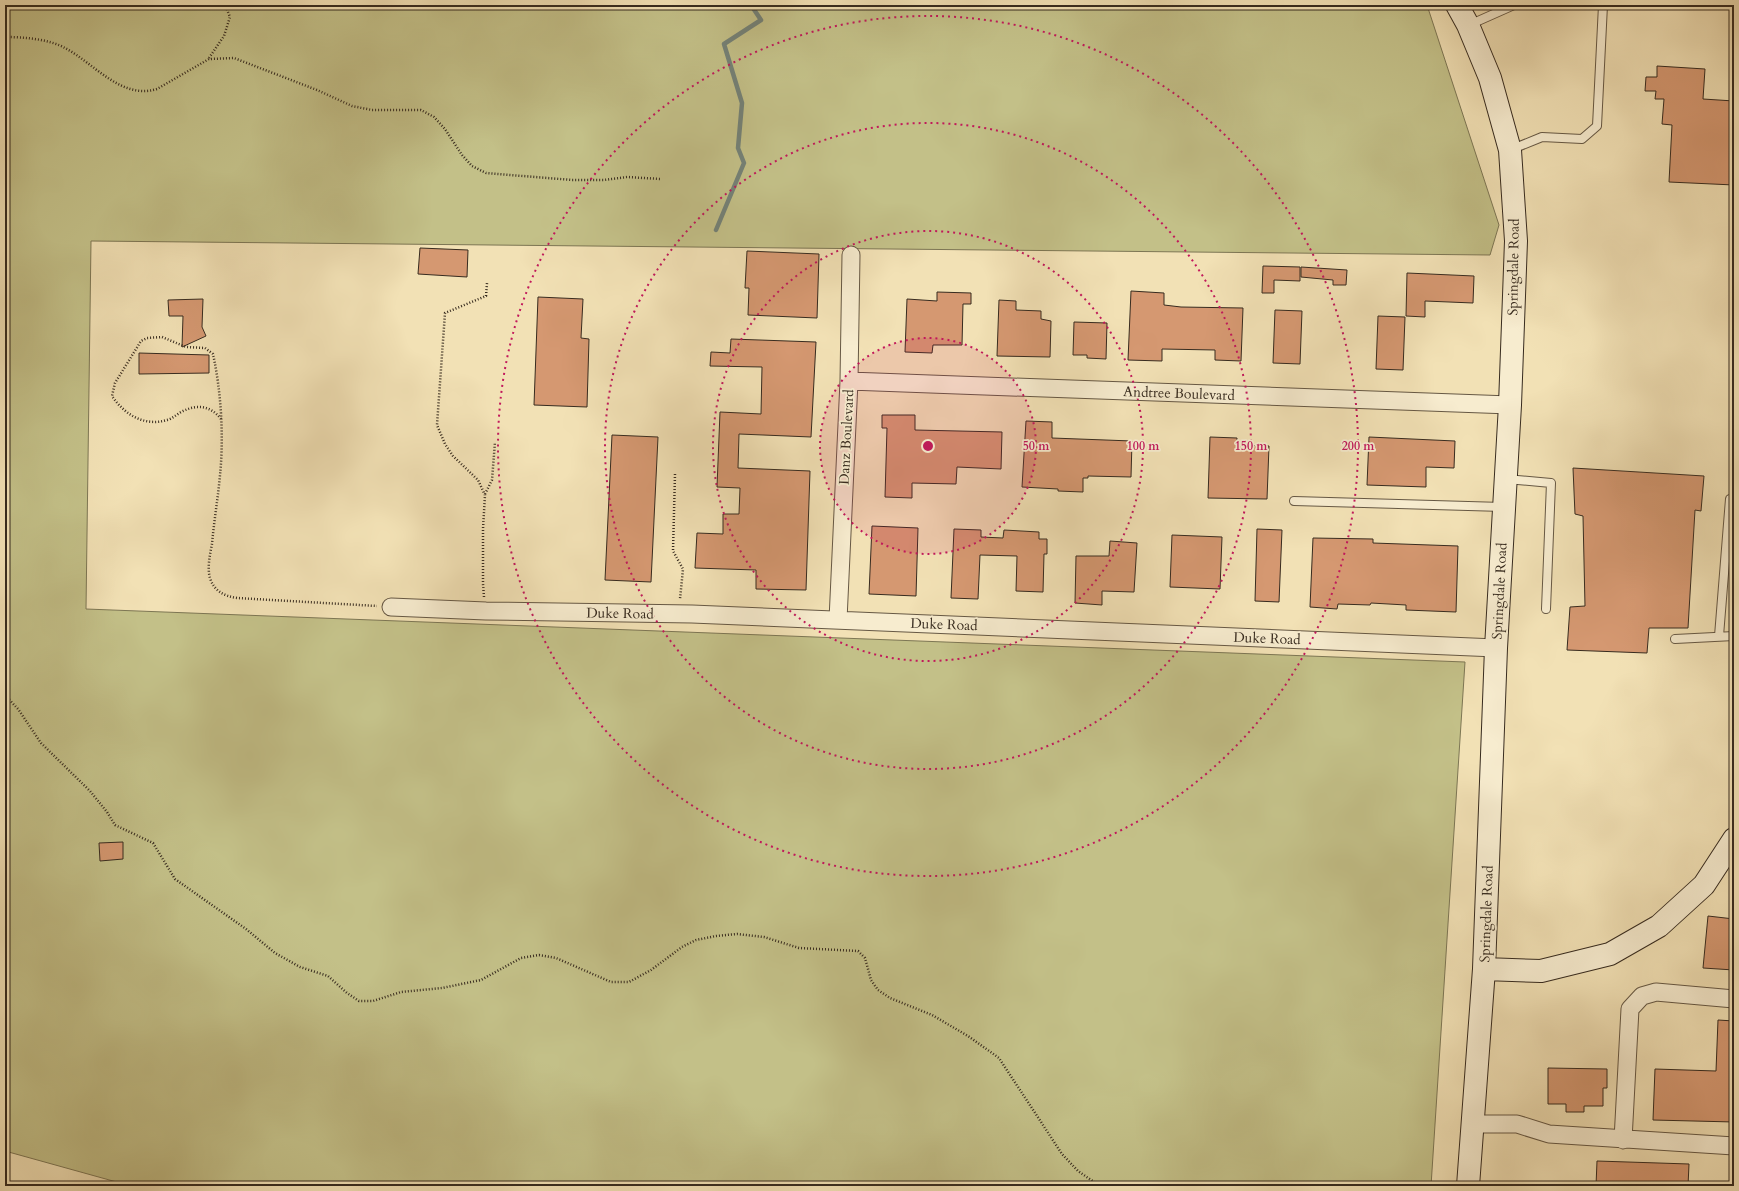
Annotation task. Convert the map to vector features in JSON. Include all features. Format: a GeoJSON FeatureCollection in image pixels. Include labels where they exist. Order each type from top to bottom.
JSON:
{"type":"FeatureCollection","features":[{"type":"Feature","properties":{"kind":"main road","name":"Springdale Road"},"geometry":{"type":"LineString","coordinates":[[1457,5],[1468,25],[1490,78],[1510,150],[1516,241],[1510,405],[1496,648],[1484,969],[1468,1186]]}},
{"type":"Feature","properties":{"kind":"main road"},"geometry":{"type":"LineString","coordinates":[[1484,969],[1541,971],[1610,954],[1659,926],[1704,885],[1734,839]]}},
{"type":"Feature","properties":{"kind":"street","name":"Danz Boulevard"},"geometry":{"type":"LineString","coordinates":[[838,620],[849,381],[851,255]]}},
{"type":"Feature","properties":{"kind":"street","name":"Andtree Boulevard"},"geometry":{"type":"LineString","coordinates":[[849,381],[1510,405]]}},
{"type":"Feature","properties":{"kind":"street","name":"Duke Road"},"geometry":{"type":"LineString","coordinates":[[391,607],[486,611],[679,613],[1496,648]]}},
{"type":"Feature","properties":{"kind":"street"},"geometry":{"type":"LineString","coordinates":[[1623,1140],[1630,1009],[1642,996],[1656,992],[1734,999]]}},
{"type":"Feature","properties":{"kind":"street"},"geometry":{"type":"LineString","coordinates":[[1473,1124],[1517,1124],[1549,1134],[1734,1146]]}},
{"type":"Feature","properties":{"kind":"lane"},"geometry":{"type":"LineString","coordinates":[[1468,25],[1514,5]]}},
{"type":"Feature","properties":{"kind":"lane"},"geometry":{"type":"LineString","coordinates":[[1510,150],[1542,137],[1582,139],[1597,126],[1603,5]]}},
{"type":"Feature","properties":{"kind":"lane"},"geometry":{"type":"LineString","coordinates":[[1506,479],[1551,483],[1546,609]]}},
{"type":"Feature","properties":{"kind":"lane"},"geometry":{"type":"LineString","coordinates":[[1719,636],[1730,499],[1734,498]]}},
{"type":"Feature","properties":{"kind":"lane"},"geometry":{"type":"LineString","coordinates":[[1294,502],[1504,507]]}},
{"type":"Feature","properties":{"kind":"lane"},"geometry":{"type":"LineString","coordinates":[[1675,639],[1734,636]]}},
{"type":"Feature","properties":{"kind":"path"},"geometry":{"type":"LineString","coordinates":[[5,37],[29,38],[64,47],[116,82],[135,91],[147,92],[157,89],[209,59],[224,36],[230,17],[225,5]]}},
{"type":"Feature","properties":{"kind":"path"},"geometry":{"type":"LineString","coordinates":[[209,59],[234,58],[317,90],[352,106],[372,110],[421,110],[434,117],[445,129],[462,155],[472,166],[486,172],[572,180],[604,180],[627,177],[661,179]]}},
{"type":"Feature","properties":{"kind":"path"},"geometry":{"type":"LineString","coordinates":[[485,495],[478,480],[453,456],[445,444],[437,425],[445,313],[486,296],[487,283]]}},
{"type":"Feature","properties":{"kind":"path"},"geometry":{"type":"LineString","coordinates":[[221,419],[214,410],[203,407],[184,411],[168,420],[152,423],[138,419],[119,406],[112,396],[115,383],[141,341],[147,338],[162,337],[186,347],[205,348],[213,354],[219,384],[221,419],[220,473],[210,558],[210,577],[215,588],[224,596],[237,598],[391,607]]}},
{"type":"Feature","properties":{"kind":"path"},"geometry":{"type":"LineString","coordinates":[[486,611],[483,584],[485,495],[492,480],[495,442]]}},
{"type":"Feature","properties":{"kind":"path"},"geometry":{"type":"LineString","coordinates":[[675,474],[673,552],[683,569],[679,613]]}},
{"type":"Feature","properties":{"kind":"path"},"geometry":{"type":"LineString","coordinates":[[5,695],[18,709],[41,743],[90,792],[107,812],[115,825],[153,843],[175,879],[246,929],[275,953],[300,967],[328,976],[347,993],[359,1001],[373,1001],[401,992],[442,988],[481,980],[521,958],[538,955],[556,958],[611,982],[629,982],[651,970],[682,947],[696,940],[716,936],[737,934],[764,937],[798,948],[858,951],[865,958],[871,980],[878,990],[890,998],[932,1015],[968,1036],[999,1058],[1062,1154],[1078,1171],[1094,1182],[1106,1186]]}},
{"type":"Feature","properties":{"kind":"shaded area"},"geometry":{"type":"Polygon","coordinates":[[[5,5],[1427,5],[1499,225],[1490,255],[91,241],[86,609],[1465,662],[1431,1186],[131,1186],[5,1151],[5,5]]]}},
{"type":"Feature","properties":{"kind":"building"},"geometry":{"type":"Polygon","coordinates":[[[1657,66],[1705,69],[1703,99],[1734,101],[1734,185],[1669,182],[1672,125],[1662,124],[1664,99],[1655,99],[1656,91],[1645,91],[1646,77],[1657,77],[1657,66]]]}},
{"type":"Feature","properties":{"kind":"building"},"geometry":{"type":"Polygon","coordinates":[[[420,248],[468,250],[467,277],[418,274],[420,248]]]}},
{"type":"Feature","properties":{"kind":"building"},"geometry":{"type":"Polygon","coordinates":[[[747,251],[819,254],[817,318],[748,315],[749,288],[745,288],[747,251]]]}},
{"type":"Feature","properties":{"kind":"building"},"geometry":{"type":"Polygon","coordinates":[[[1263,266],[1300,267],[1300,281],[1274,280],[1274,293],[1262,293],[1263,266]]]}},
{"type":"Feature","properties":{"kind":"building"},"geometry":{"type":"Polygon","coordinates":[[[1301,267],[1347,270],[1346,285],[1333,285],[1333,280],[1301,277],[1301,267]]]}},
{"type":"Feature","properties":{"kind":"building"},"geometry":{"type":"Polygon","coordinates":[[[1407,273],[1474,276],[1473,303],[1425,301],[1425,317],[1406,316],[1407,273]]]}},
{"type":"Feature","properties":{"kind":"building"},"geometry":{"type":"Polygon","coordinates":[[[1131,291],[1164,293],[1164,305],[1181,307],[1243,308],[1241,361],[1215,360],[1215,350],[1162,349],[1162,361],[1128,360],[1131,291]]]}},
{"type":"Feature","properties":{"kind":"building"},"geometry":{"type":"Polygon","coordinates":[[[937,292],[971,293],[971,304],[963,304],[962,345],[933,345],[932,353],[905,352],[907,299],[937,301],[937,292]]]}},
{"type":"Feature","properties":{"kind":"building"},"geometry":{"type":"Polygon","coordinates":[[[538,297],[583,299],[581,338],[589,339],[587,407],[534,405],[538,297]]]}},
{"type":"Feature","properties":{"kind":"building"},"geometry":{"type":"Polygon","coordinates":[[[203,299],[202,327],[206,336],[182,347],[183,316],[169,316],[168,300],[203,299]]]}},
{"type":"Feature","properties":{"kind":"building"},"geometry":{"type":"Polygon","coordinates":[[[999,300],[1016,301],[1016,310],[1041,311],[1041,319],[1051,321],[1050,357],[997,356],[999,300]]]}},
{"type":"Feature","properties":{"kind":"building"},"geometry":{"type":"Polygon","coordinates":[[[1275,310],[1302,311],[1300,364],[1273,363],[1275,310]]]}},
{"type":"Feature","properties":{"kind":"building"},"geometry":{"type":"Polygon","coordinates":[[[1378,316],[1405,317],[1403,370],[1376,369],[1378,316]]]}},
{"type":"Feature","properties":{"kind":"building"},"geometry":{"type":"Polygon","coordinates":[[[1074,322],[1107,323],[1106,359],[1087,358],[1087,355],[1073,355],[1074,322]]]}},
{"type":"Feature","properties":{"kind":"building"},"geometry":{"type":"Polygon","coordinates":[[[731,339],[816,342],[811,437],[739,434],[738,468],[810,471],[806,590],[756,589],[756,570],[695,568],[697,533],[723,534],[723,514],[739,514],[740,488],[717,487],[720,412],[761,414],[762,367],[710,366],[711,352],[730,353],[731,339]]]}},
{"type":"Feature","properties":{"kind":"building"},"geometry":{"type":"Polygon","coordinates":[[[139,353],[209,355],[209,373],[139,374],[139,353]]]}},
{"type":"Feature","properties":{"kind":"building"},"geometry":{"type":"Polygon","coordinates":[[[882,415],[915,415],[915,430],[1002,432],[1001,469],[957,467],[956,484],[912,483],[912,498],[885,497],[887,428],[882,428],[882,415]]]}},
{"type":"Feature","properties":{"kind":"building"},"geometry":{"type":"Polygon","coordinates":[[[1026,421],[1052,422],[1052,438],[1132,441],[1131,477],[1088,476],[1088,478],[1083,478],[1083,492],[1022,487],[1026,421]]]}},
{"type":"Feature","properties":{"kind":"building"},"geometry":{"type":"Polygon","coordinates":[[[612,435],[658,437],[651,582],[605,580],[612,435]]]}},
{"type":"Feature","properties":{"kind":"building"},"geometry":{"type":"Polygon","coordinates":[[[1210,437],[1237,438],[1237,445],[1269,446],[1267,499],[1208,498],[1210,437]]]}},
{"type":"Feature","properties":{"kind":"building"},"geometry":{"type":"Polygon","coordinates":[[[1369,437],[1455,441],[1454,468],[1426,467],[1426,487],[1367,485],[1369,437]]]}},
{"type":"Feature","properties":{"kind":"building"},"geometry":{"type":"Polygon","coordinates":[[[1573,468],[1704,476],[1701,511],[1695,510],[1688,628],[1649,628],[1647,653],[1567,650],[1570,607],[1585,606],[1583,516],[1575,514],[1573,468]]]}},
{"type":"Feature","properties":{"kind":"building"},"geometry":{"type":"Polygon","coordinates":[[[872,526],[918,528],[916,596],[869,594],[872,526]]]}},
{"type":"Feature","properties":{"kind":"building"},"geometry":{"type":"Polygon","coordinates":[[[954,529],[981,530],[981,537],[1003,538],[1004,530],[1039,532],[1039,539],[1047,539],[1047,554],[1044,554],[1043,592],[1016,591],[1017,556],[980,555],[978,599],[951,598],[954,529]]]}},
{"type":"Feature","properties":{"kind":"building"},"geometry":{"type":"Polygon","coordinates":[[[1257,529],[1282,530],[1279,602],[1255,601],[1257,529]]]}},
{"type":"Feature","properties":{"kind":"building"},"geometry":{"type":"Polygon","coordinates":[[[1172,535],[1222,537],[1220,589],[1170,587],[1172,535]]]}},
{"type":"Feature","properties":{"kind":"building"},"geometry":{"type":"Polygon","coordinates":[[[1313,538],[1373,539],[1373,543],[1458,546],[1456,612],[1406,610],[1406,605],[1371,603],[1370,605],[1338,604],[1337,609],[1310,607],[1313,538]]]}},
{"type":"Feature","properties":{"kind":"building"},"geometry":{"type":"Polygon","coordinates":[[[1110,541],[1137,543],[1134,592],[1102,591],[1102,605],[1075,603],[1076,556],[1109,556],[1110,541]]]}},
{"type":"Feature","properties":{"kind":"building"},"geometry":{"type":"Polygon","coordinates":[[[123,842],[123,859],[100,861],[99,843],[123,842]]]}},
{"type":"Feature","properties":{"kind":"building"},"geometry":{"type":"Polygon","coordinates":[[[1708,916],[1734,919],[1734,970],[1703,968],[1708,916]]]}},
{"type":"Feature","properties":{"kind":"building"},"geometry":{"type":"Polygon","coordinates":[[[1718,1020],[1734,1021],[1734,1122],[1653,1120],[1655,1069],[1716,1071],[1718,1020]]]}},
{"type":"Feature","properties":{"kind":"building"},"geometry":{"type":"Polygon","coordinates":[[[1548,1068],[1607,1069],[1607,1088],[1603,1088],[1603,1106],[1584,1106],[1584,1112],[1566,1112],[1566,1104],[1548,1104],[1548,1068]]]}},
{"type":"Feature","properties":{"kind":"building"},"geometry":{"type":"Polygon","coordinates":[[[1597,1161],[1689,1164],[1688,1186],[1596,1186],[1597,1161]]]}},
{"type":"Feature","properties":{"kind":"waterway"},"geometry":{"type":"LineString","coordinates":[[716,230],[744,163],[738,148],[742,103],[724,44],[761,20],[751,5]]}}]}
